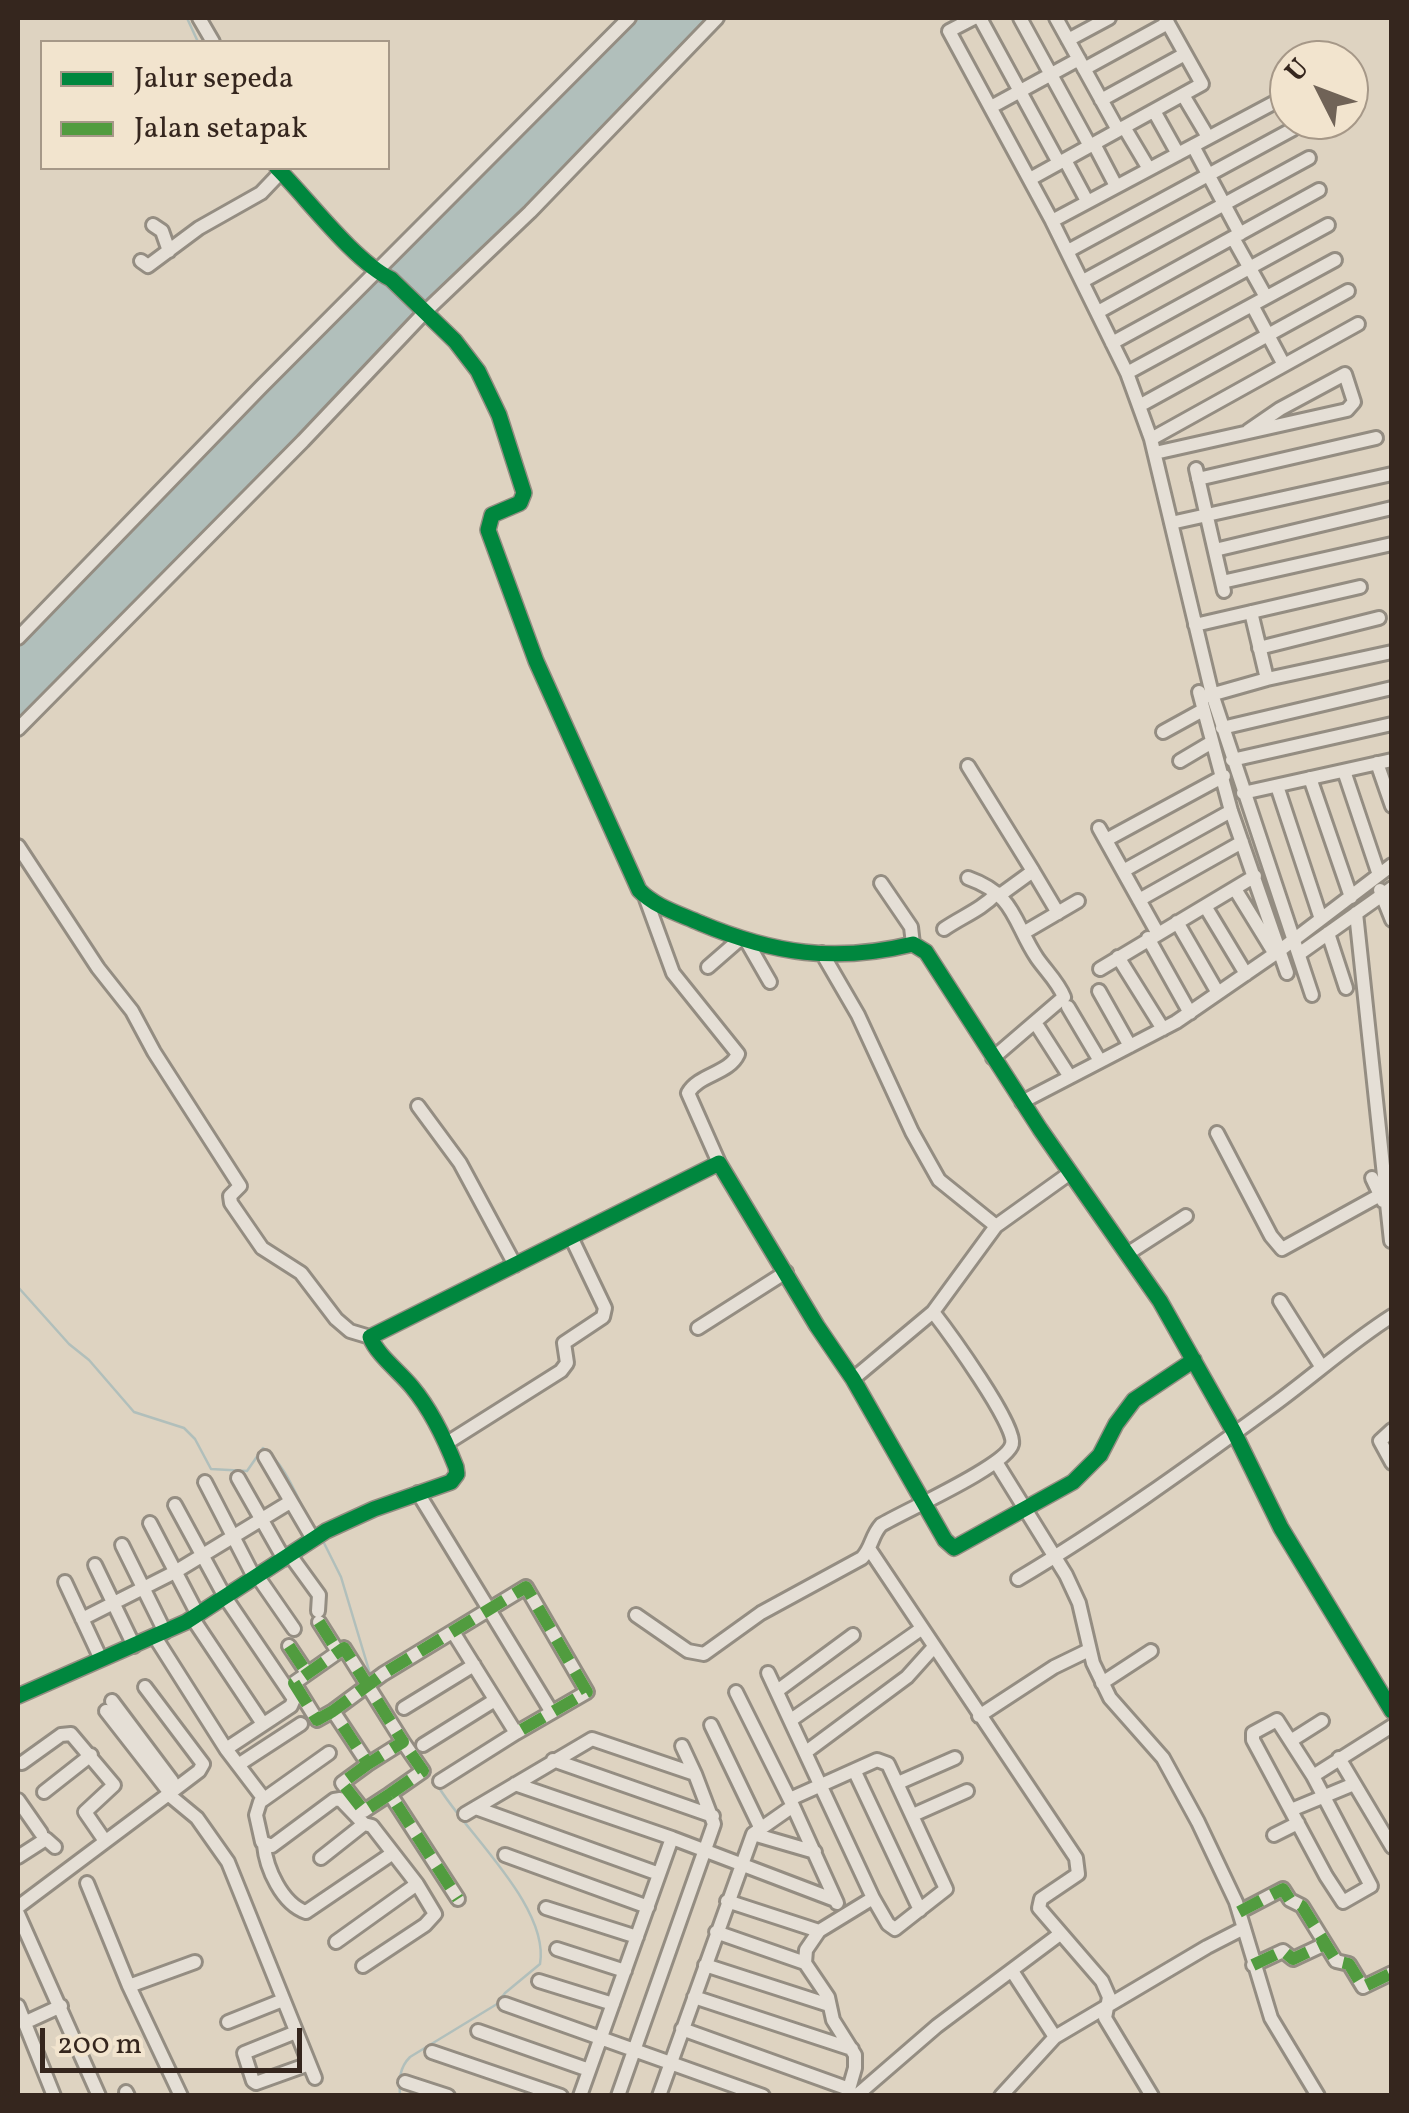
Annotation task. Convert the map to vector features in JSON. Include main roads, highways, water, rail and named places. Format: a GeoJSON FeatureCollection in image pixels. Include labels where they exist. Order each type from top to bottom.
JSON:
{"type":"FeatureCollection","features":[{"type":"Feature","properties":{"kind":"waterway"},"geometry":{"type":"LineString","coordinates":[[187,18],[197,40]]}},
{"type":"Feature","properties":{"kind":"waterway"},"geometry":{"type":"LineString","coordinates":[[18,1287],[134,1412],[184,1428],[195,1439],[211,1469],[247,1471],[263,1448],[283,1470],[307,1516]]}},
{"type":"Feature","properties":{"kind":"waterway"},"geometry":{"type":"LineString","coordinates":[[322,1539],[341,1577],[371,1677]]}},
{"type":"Feature","properties":{"kind":"waterway"},"geometry":{"type":"LineString","coordinates":[[400,2096],[400,2075],[410,2057],[497,2004],[540,1964],[540,1942],[520,1895],[438,1786]]}}]}
